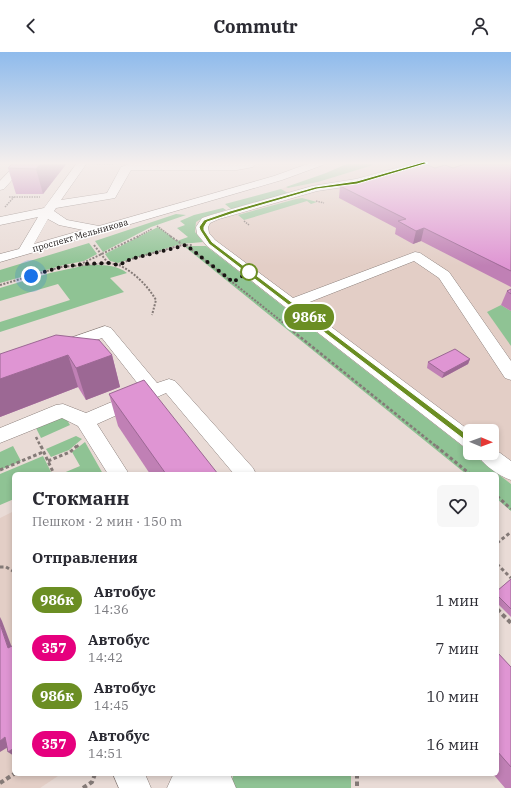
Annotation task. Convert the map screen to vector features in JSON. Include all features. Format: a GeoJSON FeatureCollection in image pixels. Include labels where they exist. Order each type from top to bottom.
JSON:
{"type":"FeatureCollection","features":[{"type":"Feature","properties":{"kind":"street"},"geometry":{"type":"LineString","coordinates":[[24,251],[38,224],[58,197]]}},
{"type":"Feature","properties":{"kind":"street"},"geometry":{"type":"LineString","coordinates":[[0,221],[50,208],[104,197]]}},
{"type":"Feature","properties":{"kind":"street","name":"проспект Мельникова"},"geometry":{"type":"LineString","coordinates":[[0,258],[211,197]]}},
{"type":"Feature","properties":{"kind":"street"},"geometry":{"type":"LineString","coordinates":[[285,197],[206,221],[202,227],[202,230],[210,243],[463,436]]}},
{"type":"Feature","properties":{"kind":"street"},"geometry":{"type":"LineString","coordinates":[[50,208],[57,220],[67,225],[101,229]]}},
{"type":"Feature","properties":{"kind":"street"},"geometry":{"type":"LineString","coordinates":[[291,304],[415,256],[437,270],[446,279],[511,374]]}},
{"type":"Feature","properties":{"kind":"street"},"geometry":{"type":"LineString","coordinates":[[47,352],[105,331],[154,392]]}},
{"type":"Feature","properties":{"kind":"street"},"geometry":{"type":"LineString","coordinates":[[89,427],[169,385],[244,472]]}},
{"type":"Feature","properties":{"kind":"street"},"geometry":{"type":"LineString","coordinates":[[0,436],[63,410],[89,427],[118,472]]}},
{"type":"Feature","properties":{"kind":"street"},"geometry":{"type":"LineString","coordinates":[[495,460],[511,472]]}},
{"type":"Feature","properties":{"kind":"street"},"geometry":{"type":"LineString","coordinates":[[130,776],[135,788]]}},
{"type":"Feature","properties":{"kind":"street"},"geometry":{"type":"LineString","coordinates":[[183,788],[198,776]]}},
{"type":"Feature","properties":{"kind":"street"},"geometry":{"type":"LineString","coordinates":[[213,776],[220,788]]}},
{"type":"Feature","properties":{"kind":"path"},"geometry":{"type":"LineString","coordinates":[[83,264],[158,226],[182,245]]}},
{"type":"Feature","properties":{"kind":"path"},"geometry":{"type":"LineString","coordinates":[[85,234],[108,263]]}},
{"type":"Feature","properties":{"kind":"path"},"geometry":{"type":"LineString","coordinates":[[119,265],[131,259],[182,245],[198,244]]}},
{"type":"Feature","properties":{"kind":"path"},"geometry":{"type":"LineString","coordinates":[[186,245],[468,472]]}},
{"type":"Feature","properties":{"kind":"path"},"geometry":{"type":"LineString","coordinates":[[0,285],[61,267],[108,263],[119,265],[126,268],[152,292],[156,300],[152,315]]}},
{"type":"Feature","properties":{"kind":"path"},"geometry":{"type":"LineString","coordinates":[[30,424],[53,472]]}},
{"type":"Feature","properties":{"kind":"path"},"geometry":{"type":"LineString","coordinates":[[48,461],[70,452],[89,427]]}},
{"type":"Feature","properties":{"kind":"path"},"geometry":{"type":"LineString","coordinates":[[0,470],[43,452]]}},
{"type":"Feature","properties":{"kind":"path"},"geometry":{"type":"LineString","coordinates":[[499,498],[511,509]]}},
{"type":"Feature","properties":{"kind":"path"},"geometry":{"type":"LineString","coordinates":[[499,542],[510,534]]}},
{"type":"Feature","properties":{"kind":"path"},"geometry":{"type":"LineString","coordinates":[[499,566],[511,578]]}},
{"type":"Feature","properties":{"kind":"path"},"geometry":{"type":"LineString","coordinates":[[0,567],[12,571]]}},
{"type":"Feature","properties":{"kind":"path"},"geometry":{"type":"LineString","coordinates":[[499,611],[511,623]]}},
{"type":"Feature","properties":{"kind":"path"},"geometry":{"type":"LineString","coordinates":[[0,783],[12,775]]}},
{"type":"Feature","properties":{"kind":"path"},"geometry":{"type":"LineString","coordinates":[[83,788],[92,782],[94,776]]}},
{"type":"Feature","properties":{"kind":"path"},"geometry":{"type":"LineString","coordinates":[[357,776],[357,788]]}},
{"type":"Feature","properties":{"kind":"shaded area"},"geometry":{"type":"Polygon","coordinates":[[[272,197],[511,197],[511,484],[499,475],[499,472],[496,472],[480,460],[499,460],[499,424],[463,424],[463,447],[206,246],[195,232],[196,222],[203,217],[272,197]]]}},
{"type":"Feature","properties":{"kind":"shaded area"},"geometry":{"type":"Polygon","coordinates":[[[12,512],[12,776],[58,776],[40,788],[0,788],[0,518],[12,512]]]}},
{"type":"Feature","properties":{"kind":"green space"},"geometry":{"type":"Polygon","coordinates":[[[250,197],[273,197],[231,209],[225,204],[250,197]]]}},
{"type":"Feature","properties":{"kind":"green space"},"geometry":{"type":"Polygon","coordinates":[[[302,198],[317,202],[311,204],[307,201],[244,220],[238,215],[296,199],[302,198]]]}},
{"type":"Feature","properties":{"kind":"green space"},"geometry":{"type":"Polygon","coordinates":[[[223,208],[226,210],[204,217],[196,222],[195,232],[203,242],[181,244],[118,263],[110,261],[105,254],[158,227],[177,241],[188,237],[177,228],[185,225],[180,221],[194,215],[223,208]]]}},
{"type":"Feature","properties":{"kind":"green space"},"geometry":{"type":"Polygon","coordinates":[[[176,214],[186,215],[151,227],[103,252],[95,241],[176,214]]]}},
{"type":"Feature","properties":{"kind":"green space"},"geometry":{"type":"Polygon","coordinates":[[[89,243],[97,254],[84,261],[0,283],[0,270],[89,243]]]}},
{"type":"Feature","properties":{"kind":"green space"},"geometry":{"type":"Polygon","coordinates":[[[206,246],[463,447],[463,460],[480,460],[496,472],[464,472],[185,247],[206,246]]]}},
{"type":"Feature","properties":{"kind":"green space"},"geometry":{"type":"Polygon","coordinates":[[[87,265],[103,265],[123,270],[127,273],[110,278],[124,292],[0,332],[0,322],[70,300],[58,284],[0,301],[0,288],[50,273],[87,265]]]}},
{"type":"Feature","properties":{"kind":"green space"},"geometry":{"type":"Polygon","coordinates":[[[501,305],[511,311],[511,346],[487,312],[501,305]]]}},
{"type":"Feature","properties":{"kind":"green space"},"geometry":{"type":"Polygon","coordinates":[[[64,415],[70,425],[41,438],[35,426],[64,415]]]}},
{"type":"Feature","properties":{"kind":"green space"},"geometry":{"type":"Polygon","coordinates":[[[76,436],[82,439],[69,450],[51,457],[46,449],[76,436]]]}},
{"type":"Feature","properties":{"kind":"green space"},"geometry":{"type":"Polygon","coordinates":[[[85,442],[102,472],[66,472],[80,466],[72,452],[85,442]]]}},
{"type":"Feature","properties":{"kind":"green space"},"geometry":{"type":"Polygon","coordinates":[[[13,446],[21,461],[0,470],[0,452],[13,446]]]}},
{"type":"Feature","properties":{"kind":"green space"},"geometry":{"type":"Polygon","coordinates":[[[43,456],[51,472],[12,472],[12,500],[0,505],[0,474],[43,456]]]}},
{"type":"Feature","properties":{"kind":"green space"},"geometry":{"type":"Polygon","coordinates":[[[499,475],[511,484],[511,511],[499,501],[499,475]]]}},
{"type":"Feature","properties":{"kind":"green space"},"geometry":{"type":"Polygon","coordinates":[[[233,776],[351,776],[351,788],[234,788],[232,784],[233,776]]]}},
{"type":"Feature","properties":{"kind":"building"},"geometry":{"type":"Polygon","coordinates":[[[363,197],[511,197],[511,271],[424,228],[416,231],[398,221],[406,219],[363,197]]]}},
{"type":"Feature","properties":{"kind":"building"},"geometry":{"type":"Polygon","coordinates":[[[56,335],[99,340],[112,355],[76,368],[68,355],[0,379],[0,354],[56,335]]]}},
{"type":"Feature","properties":{"kind":"building"},"geometry":{"type":"Polygon","coordinates":[[[455,349],[470,359],[444,373],[428,362],[455,349]]]}},
{"type":"Feature","properties":{"kind":"building"},"geometry":{"type":"Polygon","coordinates":[[[144,380],[216,472],[165,472],[109,394],[144,380]]]}},
{"type":"Feature","properties":{"kind":"building"},"geometry":{"type":"Polygon","coordinates":[[[511,579],[511,609],[499,597],[499,589],[511,579]]]}},
{"type":"Feature","properties":{"kind":"building"},"geometry":{"type":"Polygon","coordinates":[[[0,624],[8,648],[12,646],[12,749],[8,752],[5,737],[0,741],[0,624]]]}},
{"type":"Feature","properties":{"kind":"building"},"geometry":{"type":"Polygon","coordinates":[[[499,654],[511,667],[511,767],[499,753],[499,654]]]}},
{"type":"Feature","properties":{"kind":"bus line","name":"986к"},"geometry":{"type":"LineString","coordinates":[[283,197],[215,217],[206,221],[203,224],[202,230],[210,243],[463,436]]}},
{"type":"Feature","properties":{"kind":"route"},"geometry":{"type":"LineString","coordinates":[[31,276],[61,267],[83,264],[108,263],[119,265],[131,259],[182,245],[186,245],[233,282],[249,272]]}}]}
